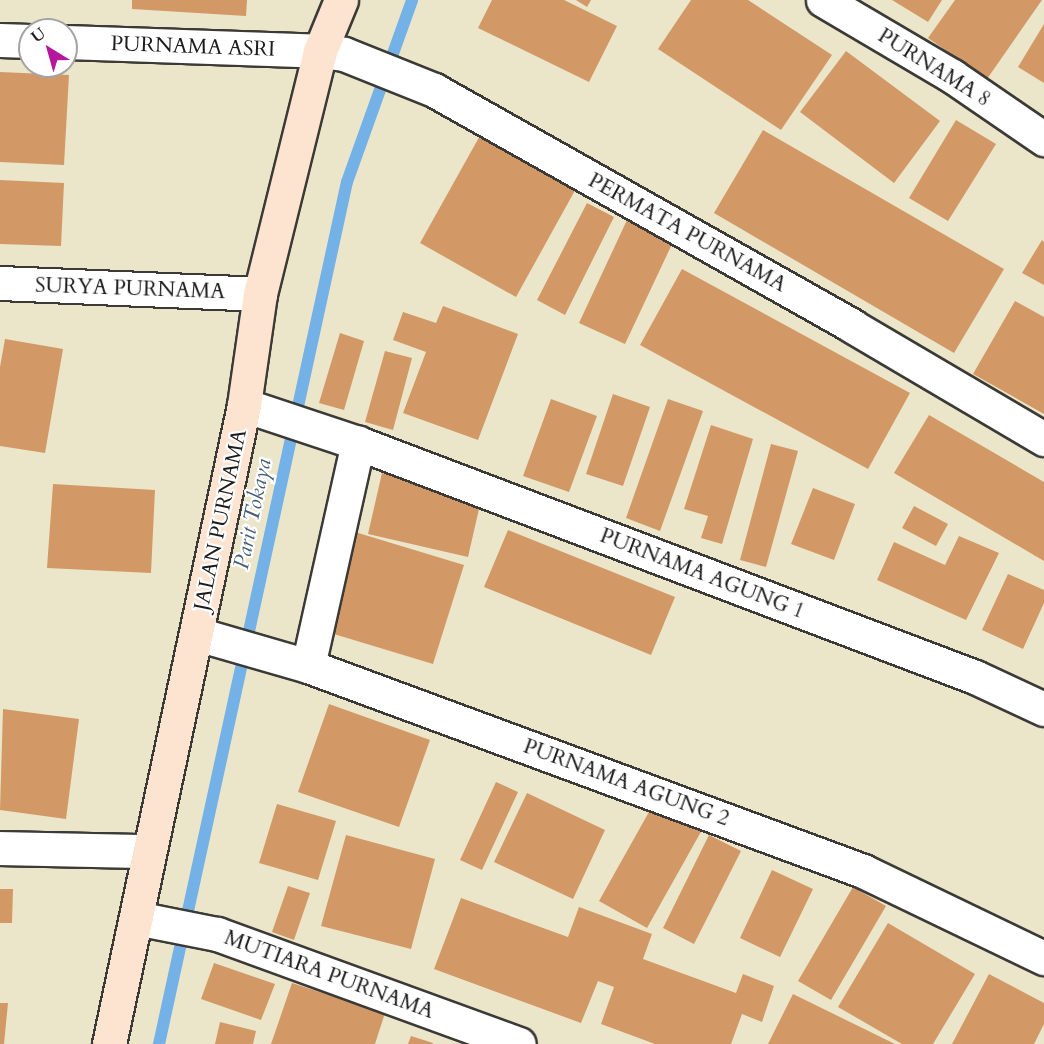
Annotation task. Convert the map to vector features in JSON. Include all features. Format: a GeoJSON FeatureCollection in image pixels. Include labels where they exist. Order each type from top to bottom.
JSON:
{"type":"FeatureCollection","features":[{"type":"Feature","properties":{"kind":"street","name":"JALAN PURNAMA"},"geometry":{"type":"LineString","coordinates":[[109,1044],[136,918],[147,851],[197,634],[244,405],[260,294],[332,52],[341,0]]}},
{"type":"Feature","properties":{"kind":"street","name":"PURNAMA 8"},"geometry":{"type":"LineString","coordinates":[[823,0],[951,76],[1044,139]]}},
{"type":"Feature","properties":{"kind":"street"},"geometry":{"type":"LineString","coordinates":[[0,40],[18,41]]}},
{"type":"Feature","properties":{"kind":"street","name":"PURNAMA ASRI"},"geometry":{"type":"LineString","coordinates":[[78,42],[332,52]]}},
{"type":"Feature","properties":{"kind":"street","name":"PERMATA PURNAMA"},"geometry":{"type":"LineString","coordinates":[[332,52],[434,90],[852,326],[1044,439]]}},
{"type":"Feature","properties":{"kind":"street","name":"SURYA PURNAMA"},"geometry":{"type":"LineString","coordinates":[[0,284],[260,294]]}},
{"type":"Feature","properties":{"kind":"street","name":"PURNAMA AGUNG 1"},"geometry":{"type":"LineString","coordinates":[[244,405],[345,439],[975,678],[1044,709]]}},
{"type":"Feature","properties":{"kind":"street"},"geometry":{"type":"LineString","coordinates":[[296,662],[345,439]]}},
{"type":"Feature","properties":{"kind":"street","name":"PURNAMA AGUNG 2"},"geometry":{"type":"LineString","coordinates":[[197,634],[296,662],[863,871],[1044,958]]}},
{"type":"Feature","properties":{"kind":"street"},"geometry":{"type":"LineString","coordinates":[[0,848],[147,851]]}},
{"type":"Feature","properties":{"kind":"street","name":"MUTIARA PURNAMA"},"geometry":{"type":"LineString","coordinates":[[136,918],[218,934],[519,1044]]}},
{"type":"Feature","properties":{"kind":"building"},"geometry":{"type":"Polygon","coordinates":[[[132,0],[247,0],[246,16],[132,9],[132,0]]]}},
{"type":"Feature","properties":{"kind":"building"},"geometry":{"type":"Polygon","coordinates":[[[492,0],[564,0],[617,26],[589,82],[478,28],[492,0]]]}},
{"type":"Feature","properties":{"kind":"building"},"geometry":{"type":"Polygon","coordinates":[[[576,0],[591,0],[587,7],[576,0]]]}},
{"type":"Feature","properties":{"kind":"building"},"geometry":{"type":"Polygon","coordinates":[[[691,0],[748,0],[832,55],[781,130],[658,49],[691,0]]]}},
{"type":"Feature","properties":{"kind":"building"},"geometry":{"type":"Polygon","coordinates":[[[892,0],[942,0],[928,22],[892,0]]]}},
{"type":"Feature","properties":{"kind":"building"},"geometry":{"type":"Polygon","coordinates":[[[955,0],[1042,0],[987,79],[928,38],[955,0]]]}},
{"type":"Feature","properties":{"kind":"building"},"geometry":{"type":"Polygon","coordinates":[[[1044,24],[1044,83],[1018,67],[1044,24]]]}},
{"type":"Feature","properties":{"kind":"building"},"geometry":{"type":"Polygon","coordinates":[[[846,51],[940,121],[894,183],[800,112],[846,51]]]}},
{"type":"Feature","properties":{"kind":"building"},"geometry":{"type":"Polygon","coordinates":[[[0,72],[18,73],[18,78],[69,78],[64,165],[0,162],[0,72]]]}},
{"type":"Feature","properties":{"kind":"building"},"geometry":{"type":"Polygon","coordinates":[[[956,120],[996,144],[948,221],[909,198],[956,120]]]}},
{"type":"Feature","properties":{"kind":"building"},"geometry":{"type":"Polygon","coordinates":[[[763,130],[1004,269],[954,353],[714,213],[763,130]]]}},
{"type":"Feature","properties":{"kind":"building"},"geometry":{"type":"Polygon","coordinates":[[[482,132],[578,185],[516,297],[420,243],[482,132]]]}},
{"type":"Feature","properties":{"kind":"building"},"geometry":{"type":"Polygon","coordinates":[[[0,180],[64,183],[61,246],[0,244],[0,180]]]}},
{"type":"Feature","properties":{"kind":"building"},"geometry":{"type":"Polygon","coordinates":[[[587,203],[614,217],[565,315],[537,300],[587,203]]]}},
{"type":"Feature","properties":{"kind":"building"},"geometry":{"type":"Polygon","coordinates":[[[627,220],[673,242],[625,344],[579,323],[627,220]]]}},
{"type":"Feature","properties":{"kind":"building"},"geometry":{"type":"Polygon","coordinates":[[[1042,240],[1044,242],[1044,285],[1022,273],[1042,240]]]}},
{"type":"Feature","properties":{"kind":"building"},"geometry":{"type":"Polygon","coordinates":[[[682,269],[910,393],[868,469],[640,345],[682,269]]]}},
{"type":"Feature","properties":{"kind":"building"},"geometry":{"type":"Polygon","coordinates":[[[1015,301],[1044,317],[1044,414],[973,374],[1015,301]]]}},
{"type":"Feature","properties":{"kind":"building"},"geometry":{"type":"Polygon","coordinates":[[[443,306],[518,334],[478,440],[403,413],[426,352],[393,340],[403,312],[436,323],[443,306]]]}},
{"type":"Feature","properties":{"kind":"building"},"geometry":{"type":"Polygon","coordinates":[[[340,333],[364,341],[344,410],[319,403],[340,333]]]}},
{"type":"Feature","properties":{"kind":"building"},"geometry":{"type":"Polygon","coordinates":[[[5,339],[63,349],[45,453],[0,446],[0,367],[5,339]]]}},
{"type":"Feature","properties":{"kind":"building"},"geometry":{"type":"Polygon","coordinates":[[[385,351],[412,358],[393,430],[365,422],[385,351]]]}},
{"type":"Feature","properties":{"kind":"building"},"geometry":{"type":"Polygon","coordinates":[[[613,394],[650,407],[623,486],[586,474],[613,394]]]}},
{"type":"Feature","properties":{"kind":"building"},"geometry":{"type":"Polygon","coordinates":[[[551,399],[597,416],[569,492],[523,476],[551,399]]]}},
{"type":"Feature","properties":{"kind":"building"},"geometry":{"type":"Polygon","coordinates":[[[668,399],[703,411],[660,531],[626,518],[668,399]]]}},
{"type":"Feature","properties":{"kind":"building"},"geometry":{"type":"Polygon","coordinates":[[[929,415],[1044,482],[1044,561],[894,473],[929,415]]]}},
{"type":"Feature","properties":{"kind":"building"},"geometry":{"type":"Polygon","coordinates":[[[711,425],[753,439],[722,544],[701,538],[708,516],[684,509],[711,425]]]}},
{"type":"Feature","properties":{"kind":"building"},"geometry":{"type":"Polygon","coordinates":[[[771,444],[798,451],[766,567],[740,560],[771,444]]]}},
{"type":"Feature","properties":{"kind":"building"},"geometry":{"type":"Polygon","coordinates":[[[382,473],[482,496],[468,557],[368,534],[382,473]]]}},
{"type":"Feature","properties":{"kind":"building"},"geometry":{"type":"Polygon","coordinates":[[[53,484],[155,490],[151,573],[47,568],[53,484]]]}},
{"type":"Feature","properties":{"kind":"building"},"geometry":{"type":"Polygon","coordinates":[[[813,488],[855,504],[834,560],[791,544],[813,488]]]}},
{"type":"Feature","properties":{"kind":"building"},"geometry":{"type":"Polygon","coordinates":[[[914,506],[948,524],[936,546],[902,528],[914,506]]]}},
{"type":"Feature","properties":{"kind":"building"},"geometry":{"type":"Polygon","coordinates":[[[508,530],[675,597],[651,655],[484,587],[508,530]]]}},
{"type":"Feature","properties":{"kind":"building"},"geometry":{"type":"Polygon","coordinates":[[[355,532],[464,565],[433,664],[324,631],[355,532]]]}},
{"type":"Feature","properties":{"kind":"building"},"geometry":{"type":"Polygon","coordinates":[[[959,536],[999,553],[966,620],[877,580],[894,542],[945,565],[959,536]]]}},
{"type":"Feature","properties":{"kind":"building"},"geometry":{"type":"Polygon","coordinates":[[[1008,574],[1044,590],[1044,603],[1023,649],[982,630],[1008,574]]]}},
{"type":"Feature","properties":{"kind":"building"},"geometry":{"type":"Polygon","coordinates":[[[329,704],[430,740],[399,827],[298,792],[329,704]]]}},
{"type":"Feature","properties":{"kind":"building"},"geometry":{"type":"Polygon","coordinates":[[[3,709],[79,719],[66,819],[0,810],[3,709]]]}},
{"type":"Feature","properties":{"kind":"building"},"geometry":{"type":"Polygon","coordinates":[[[496,782],[518,792],[482,870],[460,860],[496,782]]]}},
{"type":"Feature","properties":{"kind":"building"},"geometry":{"type":"Polygon","coordinates":[[[527,793],[605,830],[573,899],[494,862],[527,793]]]}},
{"type":"Feature","properties":{"kind":"building"},"geometry":{"type":"Polygon","coordinates":[[[654,803],[702,830],[647,928],[599,901],[654,803]]]}},
{"type":"Feature","properties":{"kind":"building"},"geometry":{"type":"Polygon","coordinates":[[[277,804],[336,821],[318,880],[259,863],[277,804]]]}},
{"type":"Feature","properties":{"kind":"building"},"geometry":{"type":"Polygon","coordinates":[[[346,835],[435,859],[411,949],[321,926],[346,835]]]}},
{"type":"Feature","properties":{"kind":"building"},"geometry":{"type":"Polygon","coordinates":[[[709,835],[741,851],[694,944],[663,928],[709,835]]]}},
{"type":"Feature","properties":{"kind":"building"},"geometry":{"type":"Polygon","coordinates":[[[772,870],[813,889],[780,957],[740,938],[772,870]]]}},
{"type":"Feature","properties":{"kind":"building"},"geometry":{"type":"Polygon","coordinates":[[[288,886],[310,893],[294,940],[272,932],[288,886]]]}},
{"type":"Feature","properties":{"kind":"building"},"geometry":{"type":"Polygon","coordinates":[[[853,887],[886,906],[831,1000],[798,981],[853,887]]]}},
{"type":"Feature","properties":{"kind":"building"},"geometry":{"type":"Polygon","coordinates":[[[0,889],[13,889],[12,923],[0,923],[0,889]]]}},
{"type":"Feature","properties":{"kind":"building"},"geometry":{"type":"Polygon","coordinates":[[[461,898],[568,937],[579,907],[652,934],[643,959],[736,993],[743,974],[774,986],[762,1022],[742,1014],[731,1044],[655,1044],[601,1024],[614,987],[598,981],[581,1023],[434,969],[461,898]]]}},
{"type":"Feature","properties":{"kind":"building"},"geometry":{"type":"Polygon","coordinates":[[[888,923],[975,974],[933,1044],[902,1044],[838,1007],[888,923]]]}},
{"type":"Feature","properties":{"kind":"building"},"geometry":{"type":"Polygon","coordinates":[[[214,963],[275,984],[261,1020],[201,999],[214,963]]]}},
{"type":"Feature","properties":{"kind":"building"},"geometry":{"type":"Polygon","coordinates":[[[989,974],[1044,1003],[1044,1024],[1034,1044],[952,1044],[989,974]]]}},
{"type":"Feature","properties":{"kind":"building"},"geometry":{"type":"Polygon","coordinates":[[[292,983],[385,1013],[375,1044],[271,1044],[292,983]]]}},
{"type":"Feature","properties":{"kind":"building"},"geometry":{"type":"Polygon","coordinates":[[[793,994],[895,1044],[768,1044],[793,994]]]}},
{"type":"Feature","properties":{"kind":"building"},"geometry":{"type":"Polygon","coordinates":[[[0,1003],[8,1003],[4,1044],[0,1044],[0,1003]]]}},
{"type":"Feature","properties":{"kind":"building"},"geometry":{"type":"Polygon","coordinates":[[[220,1022],[256,1031],[253,1044],[215,1044],[220,1022]]]}},
{"type":"Feature","properties":{"kind":"building"},"geometry":{"type":"Polygon","coordinates":[[[411,1036],[433,1043],[433,1044],[408,1044],[411,1036]]]}},
{"type":"Feature","properties":{"kind":"waterway","name":"Parit Tokaya"},"geometry":{"type":"LineString","coordinates":[[159,1044],[347,182],[412,0]]}}]}
